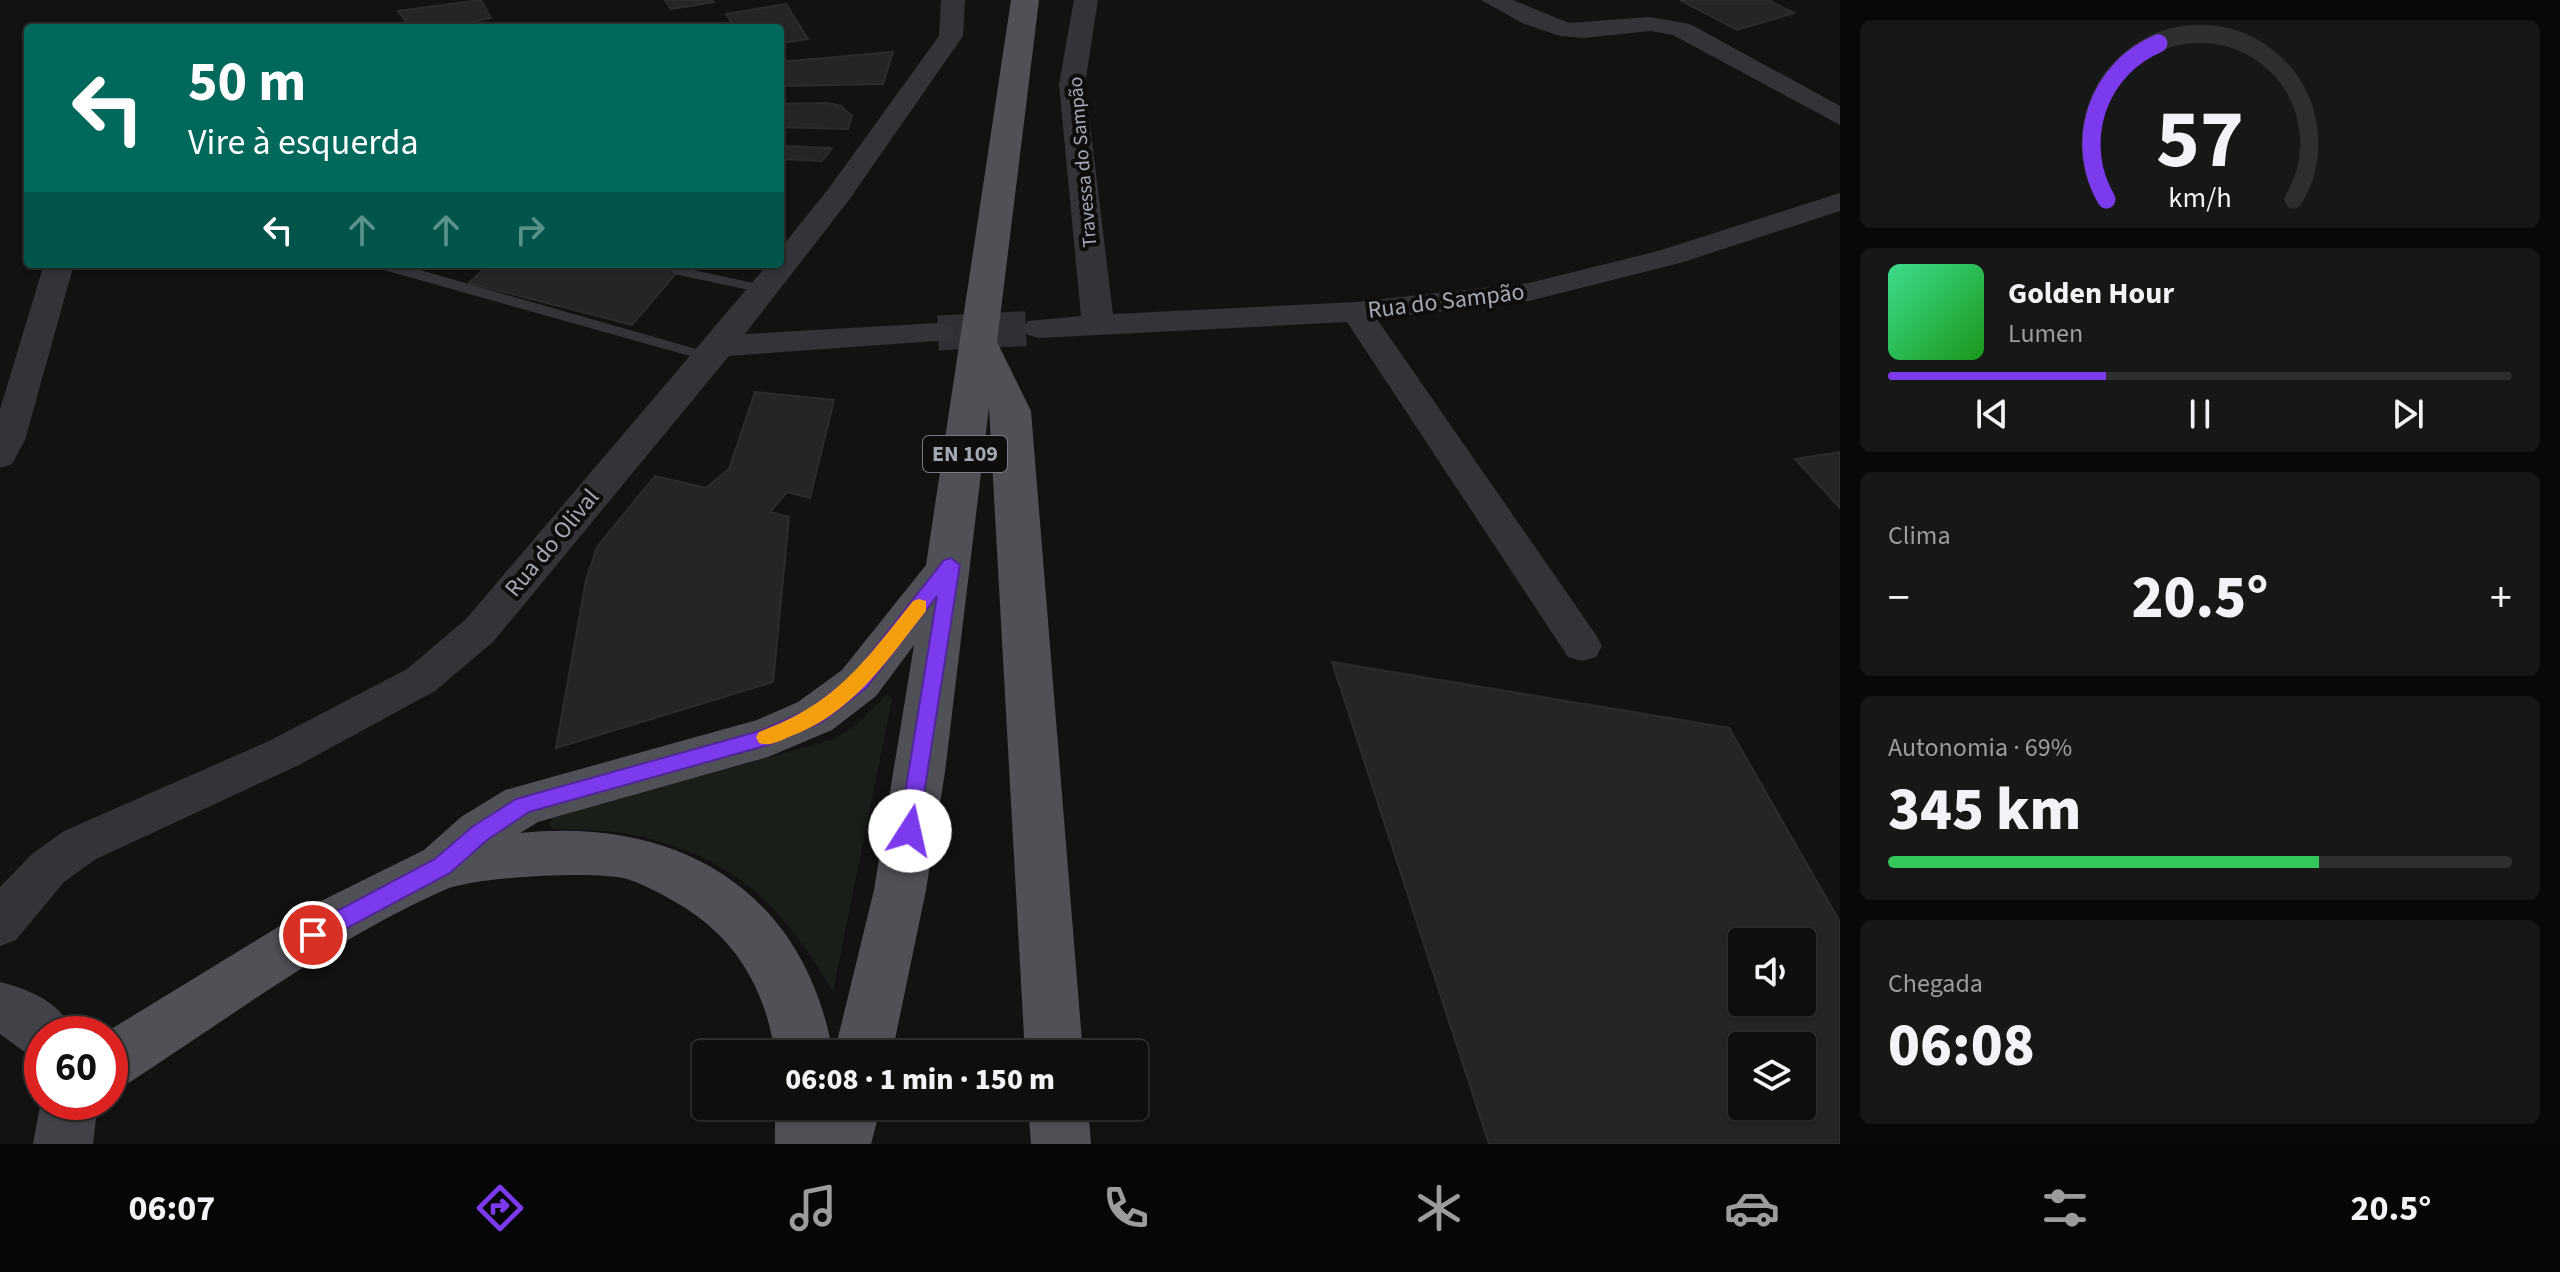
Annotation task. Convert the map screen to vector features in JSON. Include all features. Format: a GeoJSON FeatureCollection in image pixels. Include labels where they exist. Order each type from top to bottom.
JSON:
{"type":"FeatureCollection","features":[{"type":"Feature","properties":{"kind":"main road","name":"EN 109"},"geometry":{"type":"LineString","coordinates":[[866,1040],[900,890],[951,565],[959,338],[1025,0]]}},
{"type":"Feature","properties":{"kind":"main road"},"geometry":{"type":"LineString","coordinates":[[959,338],[1011,411],[1053,1040]]}},
{"type":"Feature","properties":{"kind":"main road"},"geometry":{"type":"LineString","coordinates":[[128,1051],[338,919],[442,866],[479,833],[523,805],[768,737],[815,716],[859,683],[951,565]]}},
{"type":"Feature","properties":{"kind":"main road"},"geometry":{"type":"LineString","coordinates":[[442,866],[590,853],[622,856],[684,878],[738,914],[758,938],[793,1001],[801,1040]]}},
{"type":"Feature","properties":{"kind":"main road"},"geometry":{"type":"LineString","coordinates":[[0,1008],[24,1018]]}},
{"type":"Feature","properties":{"kind":"main road"},"geometry":{"type":"LineString","coordinates":[[63,1144],[66,1120]]}},
{"type":"Feature","properties":{"kind":"main road"},"geometry":{"type":"LineString","coordinates":[[805,1120],[805,1144]]}},
{"type":"Feature","properties":{"kind":"main road"},"geometry":{"type":"LineString","coordinates":[[841,1144],[847,1120]]}},
{"type":"Feature","properties":{"kind":"main road"},"geometry":{"type":"LineString","coordinates":[[1059,1120],[1061,1144]]}},
{"type":"Feature","properties":{"kind":"street","name":"Rua do Olival"},"geometry":{"type":"LineString","coordinates":[[784,263],[839,194],[951,36],[953,0]]}},
{"type":"Feature","properties":{"kind":"street","name":"Travessa do Sampão"},"geometry":{"type":"LineString","coordinates":[[1086,0],[1072,84],[1098,325]]}},
{"type":"Feature","properties":{"kind":"street"},"geometry":{"type":"LineString","coordinates":[[1493,0],[1569,30],[1635,22],[1657,22],[1681,29],[1840,117]]}},
{"type":"Feature","properties":{"kind":"street","name":"Rua do Sampão"},"geometry":{"type":"LineString","coordinates":[[1039,328],[1356,312],[1529,292],[1669,257],[1840,202]]}},
{"type":"Feature","properties":{"kind":"street"},"geometry":{"type":"LineString","coordinates":[[0,456],[8,440],[58,268]]}},
{"type":"Feature","properties":{"kind":"street","name":"Rua do Olival"},"geometry":{"type":"LineString","coordinates":[[0,925],[15,903],[48,868],[80,845],[284,753],[421,680],[480,630],[780,268]]}},
{"type":"Feature","properties":{"kind":"street"},"geometry":{"type":"LineString","coordinates":[[1356,312],[1582,646]]}},
{"type":"Feature","properties":{"kind":"street"},"geometry":{"type":"LineString","coordinates":[[714,351],[959,338]]}},
{"type":"Feature","properties":{"kind":"lane"},"geometry":{"type":"LineString","coordinates":[[393,268],[714,351]]}},
{"type":"Feature","properties":{"kind":"lane"},"geometry":{"type":"LineString","coordinates":[[679,271],[763,289]]}},
{"type":"Feature","properties":{"kind":"shaded area"},"geometry":{"type":"Polygon","coordinates":[[[887,694],[892,699],[833,992],[795,934],[774,910],[727,871],[669,844],[623,833],[554,829],[549,824],[553,818],[834,739],[856,725],[887,694]]]}},
{"type":"Feature","properties":{"kind":"building"},"geometry":{"type":"Polygon","coordinates":[[[481,0],[491,18],[462,24],[402,24],[407,23],[398,11],[481,0]]]}},
{"type":"Feature","properties":{"kind":"building"},"geometry":{"type":"Polygon","coordinates":[[[665,0],[712,0],[714,2],[671,9],[665,0]]]}},
{"type":"Feature","properties":{"kind":"building"},"geometry":{"type":"Polygon","coordinates":[[[1680,0],[1768,0],[1794,13],[1737,30],[1680,0]]]}},
{"type":"Feature","properties":{"kind":"building"},"geometry":{"type":"Polygon","coordinates":[[[786,4],[808,39],[784,42],[784,24],[732,24],[726,14],[786,4]]]}},
{"type":"Feature","properties":{"kind":"building"},"geometry":{"type":"Polygon","coordinates":[[[893,52],[883,84],[784,86],[784,62],[893,52]]]}},
{"type":"Feature","properties":{"kind":"building"},"geometry":{"type":"Polygon","coordinates":[[[827,103],[841,106],[852,116],[848,129],[784,127],[784,104],[827,103]]]}},
{"type":"Feature","properties":{"kind":"building"},"geometry":{"type":"Polygon","coordinates":[[[784,146],[832,148],[822,161],[784,159],[784,146]]]}},
{"type":"Feature","properties":{"kind":"building"},"geometry":{"type":"Polygon","coordinates":[[[485,268],[681,268],[632,325],[469,283],[485,268]]]}},
{"type":"Feature","properties":{"kind":"building"},"geometry":{"type":"Polygon","coordinates":[[[755,392],[834,400],[810,498],[787,492],[770,512],[789,517],[773,682],[556,748],[586,580],[597,547],[655,476],[706,488],[729,469],[755,392]]]}},
{"type":"Feature","properties":{"kind":"building"},"geometry":{"type":"Polygon","coordinates":[[[1840,452],[1840,508],[1795,459],[1840,452]]]}},
{"type":"Feature","properties":{"kind":"building"},"geometry":{"type":"Polygon","coordinates":[[[1332,662],[1729,728],[1840,922],[1840,1144],[1489,1144],[1332,662]]]}},
{"type":"Feature","properties":{"kind":"tunnel"},"geometry":{"type":"LineString","coordinates":[[938,333],[1039,328]]}},
{"type":"Feature","properties":{"kind":"slow traffic"},"geometry":{"type":"LineString","coordinates":[[766,737],[795,727],[838,701],[859,683],[919,606]]}},
{"type":"Feature","properties":{"kind":"route"},"geometry":{"type":"LineString","coordinates":[[313,935],[442,866],[479,833],[523,805],[768,737],[815,716],[859,683],[951,565],[910,831]]}}]}
